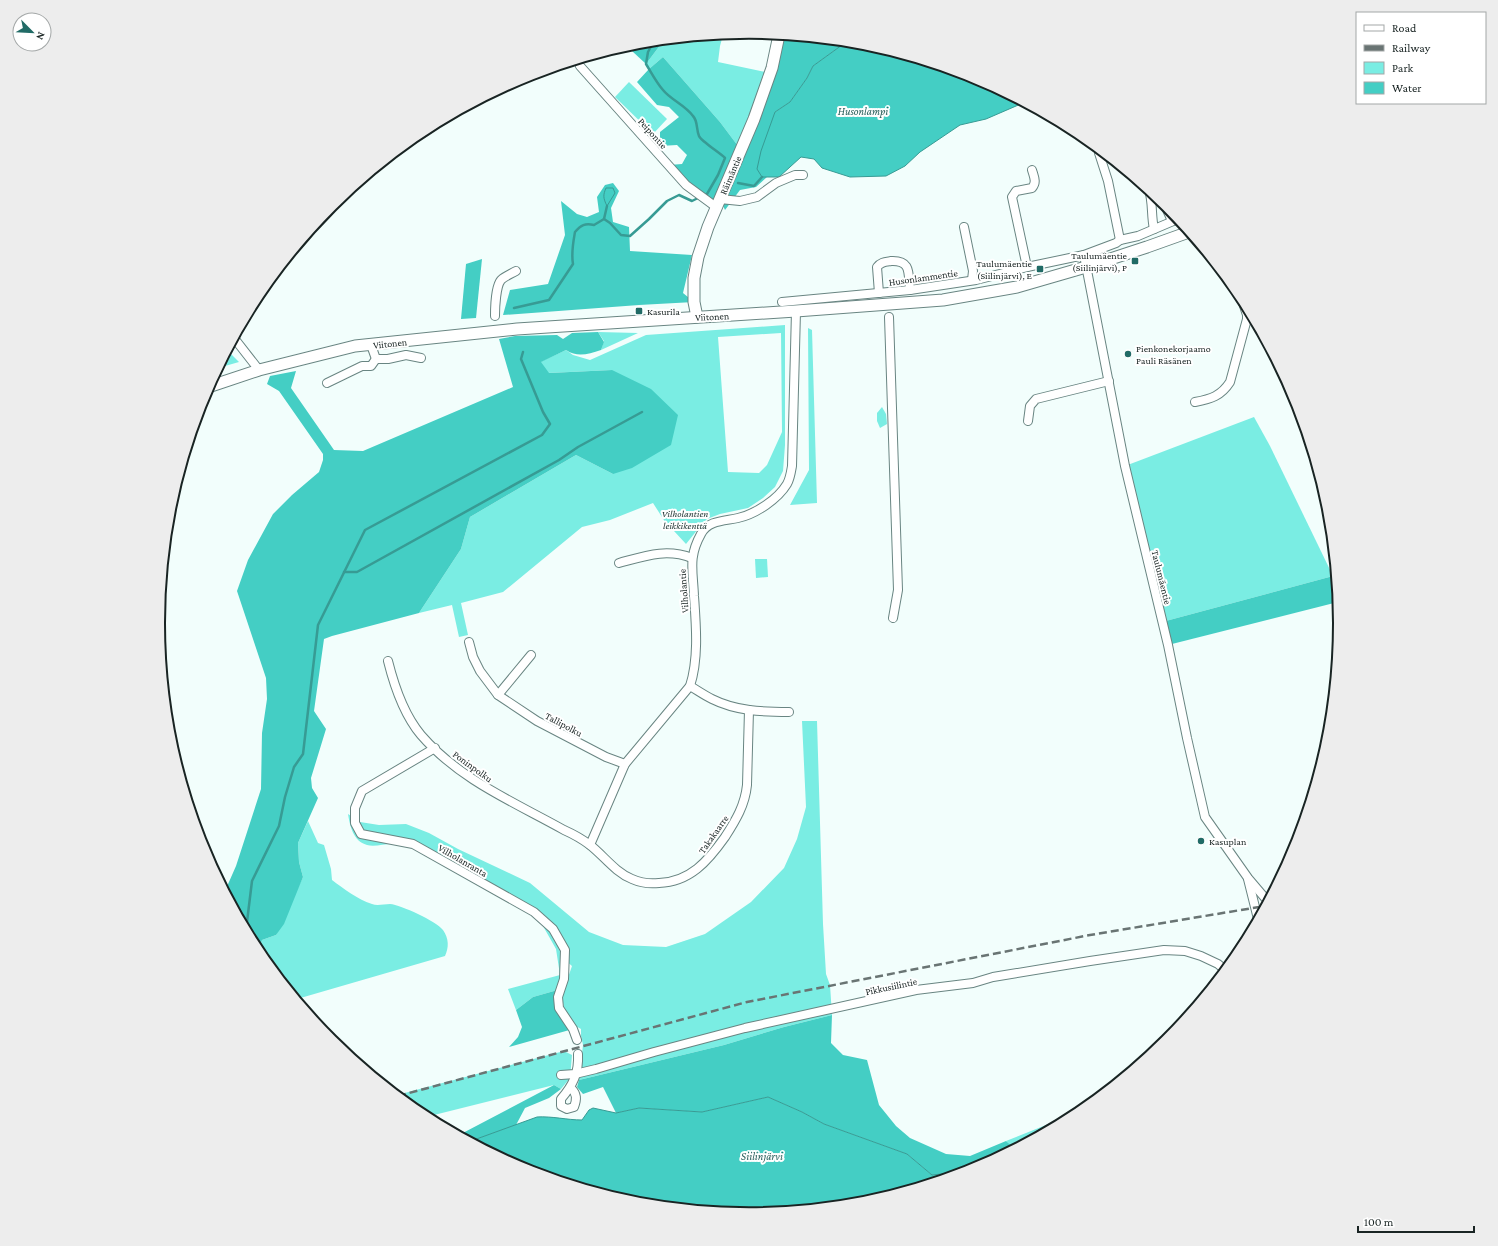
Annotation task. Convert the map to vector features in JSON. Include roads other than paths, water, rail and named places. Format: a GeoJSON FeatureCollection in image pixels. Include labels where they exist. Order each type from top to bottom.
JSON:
{"type":"FeatureCollection","features":[{"type":"Feature","properties":{"kind":"main road","name":"Räimäntie"},"geometry":{"type":"LineString","coordinates":[[696,317],[694,302],[694,278],[698,257],[708,227],[754,119],[772,68],[778,40]]}},
{"type":"Feature","properties":{"kind":"main road","name":"Viitonen"},"geometry":{"type":"LineString","coordinates":[[216,384],[259,370],[355,346],[517,329],[943,300],[1017,287],[1086,267],[1184,234]]}},
{"type":"Feature","properties":{"kind":"street","name":"Peipontie"},"geometry":{"type":"LineString","coordinates":[[580,66],[686,185],[718,203]]}},
{"type":"Feature","properties":{"kind":"street"},"geometry":{"type":"LineString","coordinates":[[1100,156],[1108,181],[1120,240]]}},
{"type":"Feature","properties":{"kind":"street"},"geometry":{"type":"LineString","coordinates":[[1026,267],[1012,197],[1016,191],[1032,188],[1034,186],[1035,182],[1032,170]]}},
{"type":"Feature","properties":{"kind":"street"},"geometry":{"type":"LineString","coordinates":[[718,203],[740,201],[757,197],[776,182],[795,175],[803,175]]}},
{"type":"Feature","properties":{"kind":"street"},"geometry":{"type":"LineString","coordinates":[[1151,200],[1151,214],[1154,229]]}},
{"type":"Feature","properties":{"kind":"street","name":"Husonlammentie"},"geometry":{"type":"LineString","coordinates":[[782,302],[910,290],[972,280],[1084,255],[1116,243],[1120,240],[1138,236],[1172,221]]}},
{"type":"Feature","properties":{"kind":"street"},"geometry":{"type":"LineString","coordinates":[[964,227],[973,271],[972,280]]}},
{"type":"Feature","properties":{"kind":"street","name":"Taulumäentie"},"geometry":{"type":"LineString","coordinates":[[1084,255],[1125,466],[1168,645],[1205,817],[1248,878],[1264,897]]}},
{"type":"Feature","properties":{"kind":"street"},"geometry":{"type":"LineString","coordinates":[[879,293],[877,267],[884,262],[897,261],[908,266],[910,290]]}},
{"type":"Feature","properties":{"kind":"street"},"geometry":{"type":"LineString","coordinates":[[495,316],[497,296],[501,281],[506,276],[516,271]]}},
{"type":"Feature","properties":{"kind":"street","name":"Vilholantie"},"geometry":{"type":"LineString","coordinates":[[590,845],[625,764],[690,686],[694,674],[695,635],[692,558],[702,532],[717,522],[739,518],[760,509],[776,497],[787,484],[792,466],[796,311]]}},
{"type":"Feature","properties":{"kind":"street"},"geometry":{"type":"LineString","coordinates":[[889,318],[898,590],[893,618]]}},
{"type":"Feature","properties":{"kind":"street"},"geometry":{"type":"LineString","coordinates":[[1195,402],[1211,399],[1225,390],[1230,382],[1247,318]]}},
{"type":"Feature","properties":{"kind":"street"},"geometry":{"type":"LineString","coordinates":[[237,342],[259,370]]}},
{"type":"Feature","properties":{"kind":"street"},"geometry":{"type":"LineString","coordinates":[[371,345],[376,359]]}},
{"type":"Feature","properties":{"kind":"street"},"geometry":{"type":"LineString","coordinates":[[376,359],[388,359],[406,355],[421,358]]}},
{"type":"Feature","properties":{"kind":"street"},"geometry":{"type":"LineString","coordinates":[[327,383],[362,366],[371,366],[376,359]]}},
{"type":"Feature","properties":{"kind":"street"},"geometry":{"type":"LineString","coordinates":[[1028,421],[1030,406],[1036,399],[1109,381]]}},
{"type":"Feature","properties":{"kind":"street"},"geometry":{"type":"LineString","coordinates":[[619,563],[664,553],[680,554],[692,558]]}},
{"type":"Feature","properties":{"kind":"street","name":"Tallipolku"},"geometry":{"type":"LineString","coordinates":[[469,642],[473,657],[480,671],[498,695],[537,721],[606,757],[625,764]]}},
{"type":"Feature","properties":{"kind":"street"},"geometry":{"type":"LineString","coordinates":[[498,695],[531,655]]}},
{"type":"Feature","properties":{"kind":"street","name":"Poninpolku"},"geometry":{"type":"LineString","coordinates":[[388,661],[393,682],[405,708],[421,734],[435,748],[462,772],[486,788],[564,829],[590,845]]}},
{"type":"Feature","properties":{"kind":"street"},"geometry":{"type":"LineString","coordinates":[[690,686],[717,701],[749,710],[789,712]]}},
{"type":"Feature","properties":{"kind":"street","name":"Takakaarre"},"geometry":{"type":"LineString","coordinates":[[590,845],[619,871],[632,879],[648,884],[680,880],[701,867],[710,858],[738,816],[745,797],[749,710]]}},
{"type":"Feature","properties":{"kind":"street","name":"Vilholanranta"},"geometry":{"type":"LineString","coordinates":[[435,748],[362,792],[355,808],[355,823],[361,834],[413,844],[438,857],[534,912],[553,929],[565,950],[564,979],[558,997],[559,1008],[573,1029],[577,1040]]}},
{"type":"Feature","properties":{"kind":"street","name":"Taulumäentie"},"geometry":{"type":"LineString","coordinates":[[1248,878],[1256,912]]}},
{"type":"Feature","properties":{"kind":"street","name":"Pikkusiilintie"},"geometry":{"type":"LineString","coordinates":[[561,1075],[575,1074],[745,1028],[916,990],[973,983],[993,977],[1164,950],[1185,951],[1202,956],[1221,967]]}},
{"type":"Feature","properties":{"kind":"street"},"geometry":{"type":"LineString","coordinates":[[571,1088],[578,1060],[578,1054]]}},
{"type":"Feature","properties":{"kind":"water","name":"Husonlampi"},"geometry":{"type":"Polygon","coordinates":[[[840,46],[863,50],[937,70],[972,83],[1018,105],[986,119],[960,125],[920,152],[905,166],[886,176],[850,177],[822,168],[814,159],[801,157],[779,177],[762,177],[757,169],[761,151],[775,112],[790,102],[807,78],[813,66],[840,46]]]}},
{"type":"Feature","properties":{"kind":"water"},"geometry":{"type":"Polygon","coordinates":[[[606,188],[613,188],[615,193],[607,206],[604,197],[606,188]]]}},
{"type":"Feature","properties":{"kind":"water","name":"Siilinjärvi"},"geometry":{"type":"Polygon","coordinates":[[[768,1097],[802,1112],[824,1124],[907,1154],[932,1175],[943,1174],[900,1187],[863,1196],[825,1202],[787,1206],[711,1206],[635,1196],[598,1187],[561,1176],[526,1163],[476,1139],[537,1117],[582,1120],[589,1110],[593,1108],[616,1113],[639,1108],[702,1112],[768,1097]]]}},
{"type":"Feature","properties":{"kind":"waterway"},"geometry":{"type":"LineString","coordinates":[[650,48],[646,64],[660,87],[666,94],[690,112],[695,118],[700,138],[725,158],[718,175],[705,195]]}},
{"type":"Feature","properties":{"kind":"waterway"},"geometry":{"type":"LineString","coordinates":[[738,183],[754,186],[762,177]]}},
{"type":"Feature","properties":{"kind":"waterway"},"geometry":{"type":"LineString","coordinates":[[514,308],[549,300],[573,264],[572,252],[575,232],[581,226],[586,224],[594,225],[604,219],[621,235],[630,236],[667,201],[679,195],[692,201],[700,197]]}},
{"type":"Feature","properties":{"kind":"waterway"},"geometry":{"type":"LineString","coordinates":[[604,219],[607,206]]}},
{"type":"Feature","properties":{"kind":"waterway"},"geometry":{"type":"LineString","coordinates":[[247,921],[252,881],[279,826],[285,797],[294,767],[303,754],[318,625],[365,530],[542,435],[550,424],[543,412],[521,359],[523,352]]}},
{"type":"Feature","properties":{"kind":"waterway"},"geometry":{"type":"LineString","coordinates":[[344,572],[357,572],[559,460],[578,447],[642,412]]}},
{"type":"Feature","properties":{"kind":"railway"},"geometry":{"type":"LineString","coordinates":[[404,1094],[747,1002],[1090,935],[1259,907]]}},
{"type":"Feature","properties":{"kind":"place","name":"Taulumäentie (Siilinjärvi), P"},"geometry":{"type":"Point","coordinates":[1135,261]}},
{"type":"Feature","properties":{"kind":"place","name":"Taulumäentie (Siilinjärvi), E"},"geometry":{"type":"Point","coordinates":[1040,269]}},
{"type":"Feature","properties":{"kind":"place","name":"Kasurila"},"geometry":{"type":"Point","coordinates":[639,311]}},
{"type":"Feature","properties":{"kind":"place","name":"Pienkonekorjaamo Pauli Räsänen"},"geometry":{"type":"Point","coordinates":[1128,354]}},
{"type":"Feature","properties":{"kind":"place","name":"Kasuplan"},"geometry":{"type":"Point","coordinates":[1201,841]}},
{"type":"Feature","properties":{"kind":"park label","name":"Vilholantien leikkikenttä"},"geometry":{"type":"Point","coordinates":[685,518]}}]}
